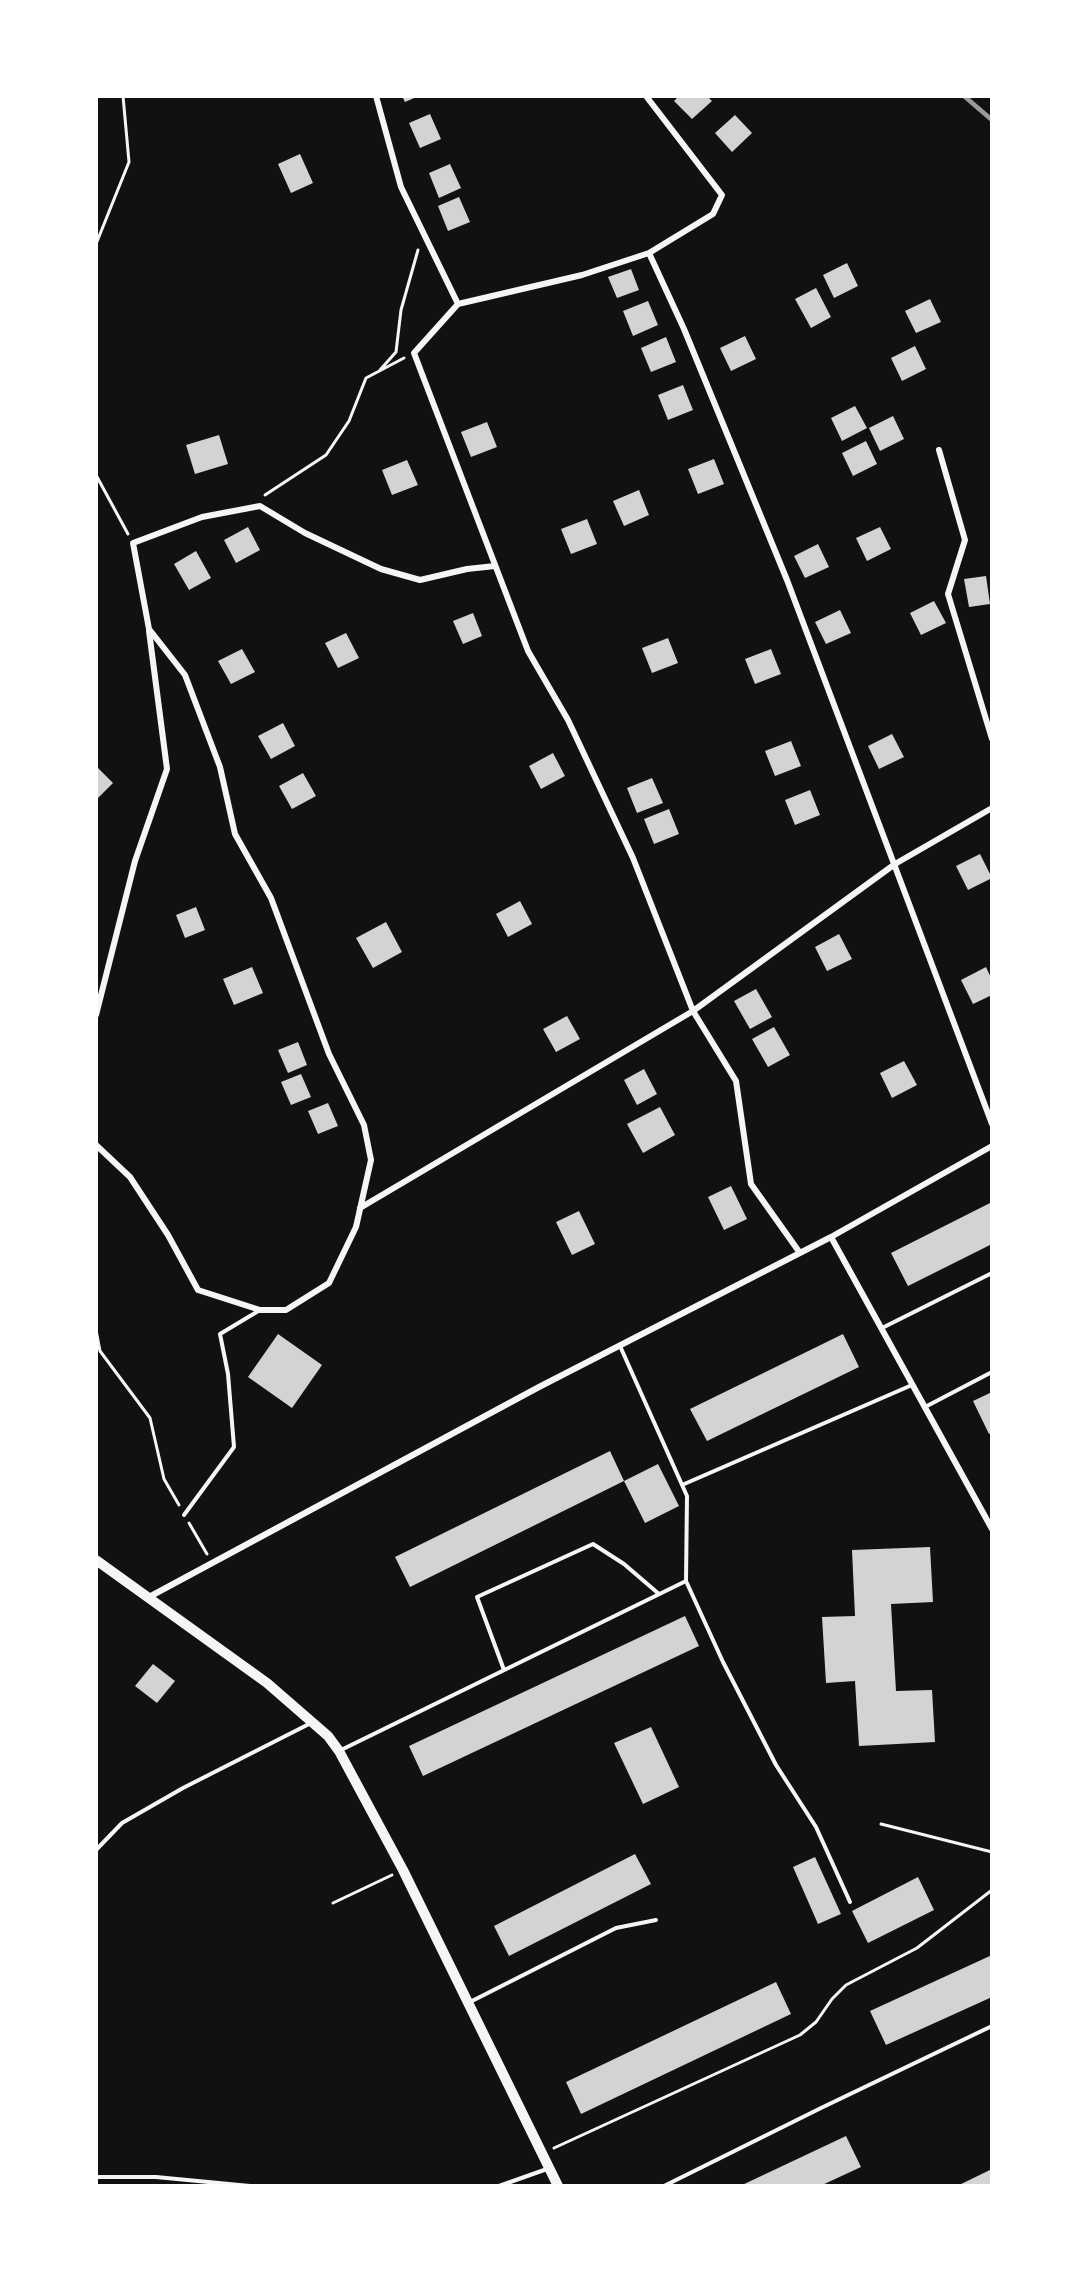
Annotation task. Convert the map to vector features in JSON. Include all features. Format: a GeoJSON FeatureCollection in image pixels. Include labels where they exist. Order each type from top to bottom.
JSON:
{"type":"FeatureCollection","features":[{"type":"Feature","properties":{"kind":"street"},"geometry":{"type":"LineString","coordinates":[[376,96],[401,187],[458,304]]}},
{"type":"Feature","properties":{"kind":"street"},"geometry":{"type":"LineString","coordinates":[[646,96],[722,195],[713,214],[649,253],[582,274],[458,304],[414,353],[528,651],[568,720],[633,858],[693,1011],[736,1081],[751,1184],[800,1253]]}},
{"type":"Feature","properties":{"kind":"street"},"geometry":{"type":"LineString","coordinates":[[649,253],[684,329],[787,580],[992,1124]]}},
{"type":"Feature","properties":{"kind":"street"},"geometry":{"type":"LineString","coordinates":[[939,450],[965,540],[948,594],[992,739]]}},
{"type":"Feature","properties":{"kind":"street"},"geometry":{"type":"LineString","coordinates":[[96,1015],[135,861],[167,769],[149,629],[133,543],[202,517],[260,506],[305,533],[381,569],[420,579],[467,569],[495,566]]}},
{"type":"Feature","properties":{"kind":"street"},"geometry":{"type":"LineString","coordinates":[[96,1145],[130,1177],[168,1235],[198,1290],[261,1310],[286,1310],[329,1283],[356,1227],[371,1160],[364,1125],[329,1054],[271,898],[235,834],[220,767],[185,675],[149,629]]}},
{"type":"Feature","properties":{"kind":"street"},"geometry":{"type":"LineString","coordinates":[[360,1208],[693,1011],[895,864],[991,812]]}},
{"type":"Feature","properties":{"kind":"street"},"geometry":{"type":"LineString","coordinates":[[149,1597],[620,1346],[831,1237],[992,1146]]}},
{"type":"Feature","properties":{"kind":"street"},"geometry":{"type":"LineString","coordinates":[[831,1237],[992,1529]]}},
{"type":"Feature","properties":{"kind":"street"},"geometry":{"type":"LineString","coordinates":[[96,1560],[267,1683],[328,1737],[339,1751],[404,1870],[558,2186]]}},
{"type":"Feature","properties":{"kind":"lane"},"geometry":{"type":"LineString","coordinates":[[881,1329],[992,1273]]}},
{"type":"Feature","properties":{"kind":"lane"},"geometry":{"type":"LineString","coordinates":[[184,1515],[234,1447],[228,1374],[220,1334],[261,1310]]}},
{"type":"Feature","properties":{"kind":"lane"},"geometry":{"type":"LineString","coordinates":[[620,1346],[687,1496],[686,1581],[723,1662],[771,1755],[816,1827],[850,1902]]}},
{"type":"Feature","properties":{"kind":"lane"},"geometry":{"type":"LineString","coordinates":[[924,1407],[992,1372]]}},
{"type":"Feature","properties":{"kind":"lane"},"geometry":{"type":"LineString","coordinates":[[682,1485],[912,1385]]}},
{"type":"Feature","properties":{"kind":"lane"},"geometry":{"type":"LineString","coordinates":[[504,1670],[477,1597],[593,1544],[624,1564],[659,1594]]}},
{"type":"Feature","properties":{"kind":"lane"},"geometry":{"type":"LineString","coordinates":[[339,1751],[686,1581]]}},
{"type":"Feature","properties":{"kind":"lane"},"geometry":{"type":"LineString","coordinates":[[96,1850],[122,1823],[162,1799],[312,1723]]}},
{"type":"Feature","properties":{"kind":"lane"},"geometry":{"type":"LineString","coordinates":[[469,2002],[616,1928],[656,1920]]}},
{"type":"Feature","properties":{"kind":"lane"},"geometry":{"type":"LineString","coordinates":[[664,2186],[992,2026]]}},
{"type":"Feature","properties":{"kind":"lane"},"geometry":{"type":"LineString","coordinates":[[500,2186],[550,2168]]}},
{"type":"Feature","properties":{"kind":"lane"},"geometry":{"type":"LineString","coordinates":[[96,2177],[156,2177],[250,2186]]}},
{"type":"Feature","properties":{"kind":"path"},"geometry":{"type":"LineString","coordinates":[[96,244],[129,162],[123,96]]}},
{"type":"Feature","properties":{"kind":"path"},"geometry":{"type":"LineString","coordinates":[[379,371],[396,352],[401,310],[424,233]]}},
{"type":"Feature","properties":{"kind":"path"},"geometry":{"type":"LineString","coordinates":[[250,508],[279,484],[326,455],[349,421],[366,378],[414,353]]}},
{"type":"Feature","properties":{"kind":"path"},"geometry":{"type":"LineString","coordinates":[[96,475],[133,543]]}},
{"type":"Feature","properties":{"kind":"path"},"geometry":{"type":"LineString","coordinates":[[96,1330],[100,1351],[150,1418],[164,1479],[212,1564]]}},
{"type":"Feature","properties":{"kind":"path"},"geometry":{"type":"LineString","coordinates":[[881,1824],[992,1852]]}},
{"type":"Feature","properties":{"kind":"path"},"geometry":{"type":"LineString","coordinates":[[333,1902],[404,1870]]}},
{"type":"Feature","properties":{"kind":"path"},"geometry":{"type":"LineString","coordinates":[[542,2153],[800,2035],[816,2022],[831,1999],[846,1985],[918,1948],[992,1890]]}},
{"type":"Feature","properties":{"kind":"building"},"geometry":{"type":"Polygon","coordinates":[[[402,96],[419,96],[405,102],[402,96]]]}},
{"type":"Feature","properties":{"kind":"building"},"geometry":{"type":"Polygon","coordinates":[[[679,96],[707,96],[712,101],[692,119],[674,101],[679,96]]]}},
{"type":"Feature","properties":{"kind":"building"},"geometry":{"type":"Polygon","coordinates":[[[430,114],[441,139],[420,148],[409,123],[430,114]]]}},
{"type":"Feature","properties":{"kind":"building"},"geometry":{"type":"Polygon","coordinates":[[[735,115],[752,133],[732,152],[715,133],[735,115]]]}},
{"type":"Feature","properties":{"kind":"building"},"geometry":{"type":"Polygon","coordinates":[[[300,154],[313,183],[291,193],[278,164],[300,154]]]}},
{"type":"Feature","properties":{"kind":"building"},"geometry":{"type":"Polygon","coordinates":[[[450,164],[461,188],[439,198],[429,173],[450,164]]]}},
{"type":"Feature","properties":{"kind":"building"},"geometry":{"type":"Polygon","coordinates":[[[459,197],[470,222],[448,231],[438,206],[459,197]]]}},
{"type":"Feature","properties":{"kind":"building"},"geometry":{"type":"Polygon","coordinates":[[[847,263],[858,286],[834,298],[823,275],[847,263]]]}},
{"type":"Feature","properties":{"kind":"building"},"geometry":{"type":"Polygon","coordinates":[[[631,269],[639,290],[617,298],[608,277],[631,269]]]}},
{"type":"Feature","properties":{"kind":"building"},"geometry":{"type":"Polygon","coordinates":[[[816,288],[831,317],[811,328],[795,299],[816,288]]]}},
{"type":"Feature","properties":{"kind":"building"},"geometry":{"type":"Polygon","coordinates":[[[930,299],[941,322],[916,333],[905,311],[930,299]]]}},
{"type":"Feature","properties":{"kind":"building"},"geometry":{"type":"Polygon","coordinates":[[[648,301],[658,325],[633,336],[623,311],[648,301]]]}},
{"type":"Feature","properties":{"kind":"building"},"geometry":{"type":"Polygon","coordinates":[[[745,336],[756,359],[731,371],[720,348],[745,336]]]}},
{"type":"Feature","properties":{"kind":"building"},"geometry":{"type":"Polygon","coordinates":[[[666,337],[676,362],[651,372],[641,348],[666,337]]]}},
{"type":"Feature","properties":{"kind":"building"},"geometry":{"type":"Polygon","coordinates":[[[915,346],[926,369],[902,381],[891,358],[915,346]]]}},
{"type":"Feature","properties":{"kind":"building"},"geometry":{"type":"Polygon","coordinates":[[[683,385],[693,410],[668,420],[658,395],[683,385]]]}},
{"type":"Feature","properties":{"kind":"building"},"geometry":{"type":"Polygon","coordinates":[[[855,406],[867,428],[842,441],[831,418],[855,406]]]}},
{"type":"Feature","properties":{"kind":"building"},"geometry":{"type":"Polygon","coordinates":[[[893,416],[904,439],[880,451],[869,428],[893,416]]]}},
{"type":"Feature","properties":{"kind":"building"},"geometry":{"type":"Polygon","coordinates":[[[487,422],[497,447],[471,457],[461,432],[487,422]]]}},
{"type":"Feature","properties":{"kind":"building"},"geometry":{"type":"Polygon","coordinates":[[[219,435],[228,464],[195,474],[186,445],[219,435]]]}},
{"type":"Feature","properties":{"kind":"building"},"geometry":{"type":"Polygon","coordinates":[[[866,441],[877,464],[853,476],[842,453],[866,441]]]}},
{"type":"Feature","properties":{"kind":"building"},"geometry":{"type":"Polygon","coordinates":[[[714,459],[724,484],[698,494],[688,469],[714,459]]]}},
{"type":"Feature","properties":{"kind":"building"},"geometry":{"type":"Polygon","coordinates":[[[407,460],[418,485],[392,495],[382,470],[407,460]]]}},
{"type":"Feature","properties":{"kind":"building"},"geometry":{"type":"Polygon","coordinates":[[[639,490],[649,515],[624,526],[613,501],[639,490]]]}},
{"type":"Feature","properties":{"kind":"building"},"geometry":{"type":"Polygon","coordinates":[[[587,519],[597,544],[571,554],[561,529],[587,519]]]}},
{"type":"Feature","properties":{"kind":"building"},"geometry":{"type":"Polygon","coordinates":[[[248,527],[260,550],[236,563],[224,540],[248,527]]]}},
{"type":"Feature","properties":{"kind":"building"},"geometry":{"type":"Polygon","coordinates":[[[880,527],[891,549],[867,561],[856,538],[880,527]]]}},
{"type":"Feature","properties":{"kind":"building"},"geometry":{"type":"Polygon","coordinates":[[[818,544],[829,567],[805,578],[794,556],[818,544]]]}},
{"type":"Feature","properties":{"kind":"building"},"geometry":{"type":"Polygon","coordinates":[[[196,551],[211,578],[189,590],[174,564],[196,551]]]}},
{"type":"Feature","properties":{"kind":"building"},"geometry":{"type":"Polygon","coordinates":[[[986,576],[990,604],[969,607],[964,579],[986,576]]]}},
{"type":"Feature","properties":{"kind":"building"},"geometry":{"type":"Polygon","coordinates":[[[934,601],[946,623],[921,635],[910,613],[934,601]]]}},
{"type":"Feature","properties":{"kind":"building"},"geometry":{"type":"Polygon","coordinates":[[[840,610],[851,633],[826,644],[815,622],[840,610]]]}},
{"type":"Feature","properties":{"kind":"building"},"geometry":{"type":"Polygon","coordinates":[[[473,613],[482,636],[463,644],[453,621],[473,613]]]}},
{"type":"Feature","properties":{"kind":"building"},"geometry":{"type":"Polygon","coordinates":[[[346,633],[359,658],[338,668],[325,643],[346,633]]]}},
{"type":"Feature","properties":{"kind":"building"},"geometry":{"type":"Polygon","coordinates":[[[668,638],[678,663],[652,673],[642,648],[668,638]]]}},
{"type":"Feature","properties":{"kind":"building"},"geometry":{"type":"Polygon","coordinates":[[[242,649],[255,672],[231,684],[218,661],[242,649]]]}},
{"type":"Feature","properties":{"kind":"building"},"geometry":{"type":"Polygon","coordinates":[[[771,649],[781,674],[755,684],[745,659],[771,649]]]}},
{"type":"Feature","properties":{"kind":"building"},"geometry":{"type":"Polygon","coordinates":[[[283,723],[295,746],[271,759],[258,736],[283,723]]]}},
{"type":"Feature","properties":{"kind":"building"},"geometry":{"type":"Polygon","coordinates":[[[892,734],[904,757],[879,769],[868,746],[892,734]]]}},
{"type":"Feature","properties":{"kind":"building"},"geometry":{"type":"Polygon","coordinates":[[[791,741],[801,766],[775,776],[765,751],[791,741]]]}},
{"type":"Feature","properties":{"kind":"building"},"geometry":{"type":"Polygon","coordinates":[[[553,753],[565,776],[541,789],[529,766],[553,753]]]}},
{"type":"Feature","properties":{"kind":"building"},"geometry":{"type":"Polygon","coordinates":[[[96,766],[113,783],[96,800],[96,766]]]}},
{"type":"Feature","properties":{"kind":"building"},"geometry":{"type":"Polygon","coordinates":[[[303,773],[316,796],[292,809],[279,786],[303,773]]]}},
{"type":"Feature","properties":{"kind":"building"},"geometry":{"type":"Polygon","coordinates":[[[652,778],[663,803],[637,813],[627,788],[652,778]]]}},
{"type":"Feature","properties":{"kind":"building"},"geometry":{"type":"Polygon","coordinates":[[[810,790],[820,815],[795,825],[785,800],[810,790]]]}},
{"type":"Feature","properties":{"kind":"building"},"geometry":{"type":"Polygon","coordinates":[[[669,809],[679,834],[654,844],[644,819],[669,809]]]}},
{"type":"Feature","properties":{"kind":"building"},"geometry":{"type":"Polygon","coordinates":[[[980,854],[992,878],[968,890],[956,866],[980,854]]]}},
{"type":"Feature","properties":{"kind":"building"},"geometry":{"type":"Polygon","coordinates":[[[520,901],[532,924],[508,937],[496,914],[520,901]]]}},
{"type":"Feature","properties":{"kind":"building"},"geometry":{"type":"Polygon","coordinates":[[[196,907],[205,930],[185,938],[176,915],[196,907]]]}},
{"type":"Feature","properties":{"kind":"building"},"geometry":{"type":"Polygon","coordinates":[[[386,922],[402,952],[373,968],[356,938],[386,922]]]}},
{"type":"Feature","properties":{"kind":"building"},"geometry":{"type":"Polygon","coordinates":[[[839,934],[852,959],[827,971],[815,947],[839,934]]]}},
{"type":"Feature","properties":{"kind":"building"},"geometry":{"type":"Polygon","coordinates":[[[252,967],[263,993],[234,1005],[223,979],[252,967]]]}},
{"type":"Feature","properties":{"kind":"building"},"geometry":{"type":"Polygon","coordinates":[[[986,967],[992,980],[992,995],[973,1004],[961,980],[986,967]]]}},
{"type":"Feature","properties":{"kind":"building"},"geometry":{"type":"Polygon","coordinates":[[[756,989],[772,1017],[750,1029],[734,1001],[756,989]]]}},
{"type":"Feature","properties":{"kind":"building"},"geometry":{"type":"Polygon","coordinates":[[[567,1016],[580,1039],[556,1052],[543,1029],[567,1016]]]}},
{"type":"Feature","properties":{"kind":"building"},"geometry":{"type":"Polygon","coordinates":[[[774,1027],[790,1055],[768,1067],[752,1039],[774,1027]]]}},
{"type":"Feature","properties":{"kind":"building"},"geometry":{"type":"Polygon","coordinates":[[[298,1042],[307,1065],[288,1073],[278,1050],[298,1042]]]}},
{"type":"Feature","properties":{"kind":"building"},"geometry":{"type":"Polygon","coordinates":[[[904,1061],[917,1085],[892,1098],[880,1073],[904,1061]]]}},
{"type":"Feature","properties":{"kind":"building"},"geometry":{"type":"Polygon","coordinates":[[[644,1069],[657,1094],[637,1105],[624,1080],[644,1069]]]}},
{"type":"Feature","properties":{"kind":"building"},"geometry":{"type":"Polygon","coordinates":[[[301,1074],[311,1097],[291,1105],[281,1082],[301,1074]]]}},
{"type":"Feature","properties":{"kind":"building"},"geometry":{"type":"Polygon","coordinates":[[[328,1103],[338,1126],[318,1134],[308,1111],[328,1103]]]}},
{"type":"Feature","properties":{"kind":"building"},"geometry":{"type":"Polygon","coordinates":[[[660,1107],[675,1135],[643,1153],[627,1124],[660,1107]]]}},
{"type":"Feature","properties":{"kind":"building"},"geometry":{"type":"Polygon","coordinates":[[[731,1186],[747,1219],[724,1230],[708,1197],[731,1186]]]}},
{"type":"Feature","properties":{"kind":"building"},"geometry":{"type":"Polygon","coordinates":[[[992,1202],[992,1244],[908,1286],[891,1253],[992,1202]]]}},
{"type":"Feature","properties":{"kind":"building"},"geometry":{"type":"Polygon","coordinates":[[[579,1211],[595,1244],[572,1255],[556,1222],[579,1211]]]}},
{"type":"Feature","properties":{"kind":"building"},"geometry":{"type":"Polygon","coordinates":[[[278,1334],[322,1365],[292,1408],[248,1377],[278,1334]]]}},
{"type":"Feature","properties":{"kind":"building"},"geometry":{"type":"Polygon","coordinates":[[[843,1334],[859,1367],[707,1441],[690,1409],[843,1334]]]}},
{"type":"Feature","properties":{"kind":"building"},"geometry":{"type":"Polygon","coordinates":[[[992,1392],[992,1432],[989,1434],[973,1401],[992,1392]]]}},
{"type":"Feature","properties":{"kind":"building"},"geometry":{"type":"Polygon","coordinates":[[[610,1451],[624,1481],[410,1587],[395,1557],[610,1451]]]}},
{"type":"Feature","properties":{"kind":"building"},"geometry":{"type":"Polygon","coordinates":[[[658,1464],[679,1506],[645,1523],[624,1481],[658,1464]]]}},
{"type":"Feature","properties":{"kind":"building"},"geometry":{"type":"Polygon","coordinates":[[[930,1547],[933,1602],[891,1604],[896,1691],[932,1690],[935,1742],[859,1746],[855,1681],[826,1683],[822,1617],[855,1616],[852,1550],[930,1547]]]}},
{"type":"Feature","properties":{"kind":"building"},"geometry":{"type":"Polygon","coordinates":[[[685,1616],[699,1646],[423,1776],[409,1746],[685,1616]]]}},
{"type":"Feature","properties":{"kind":"building"},"geometry":{"type":"Polygon","coordinates":[[[153,1664],[175,1681],[157,1703],[135,1686],[153,1664]]]}},
{"type":"Feature","properties":{"kind":"building"},"geometry":{"type":"Polygon","coordinates":[[[651,1727],[679,1787],[643,1804],[614,1743],[651,1727]]]}},
{"type":"Feature","properties":{"kind":"building"},"geometry":{"type":"Polygon","coordinates":[[[635,1854],[651,1884],[509,1956],[494,1926],[635,1854]]]}},
{"type":"Feature","properties":{"kind":"building"},"geometry":{"type":"Polygon","coordinates":[[[815,1857],[841,1914],[818,1924],[793,1867],[815,1857]]]}},
{"type":"Feature","properties":{"kind":"building"},"geometry":{"type":"Polygon","coordinates":[[[918,1877],[934,1910],[868,1943],[852,1911],[918,1877]]]}},
{"type":"Feature","properties":{"kind":"building"},"geometry":{"type":"Polygon","coordinates":[[[992,1955],[992,1997],[886,2045],[870,2011],[992,1955]]]}},
{"type":"Feature","properties":{"kind":"building"},"geometry":{"type":"Polygon","coordinates":[[[776,1982],[791,2014],[581,2114],[566,2082],[776,1982]]]}},
{"type":"Feature","properties":{"kind":"building"},"geometry":{"type":"Polygon","coordinates":[[[846,2136],[861,2167],[820,2186],[740,2186],[846,2136]]]}},
{"type":"Feature","properties":{"kind":"building"},"geometry":{"type":"Polygon","coordinates":[[[992,2169],[992,2186],[957,2186],[992,2169]]]}},
{"type":"Feature","properties":{"kind":"railway"},"geometry":{"type":"LineString","coordinates":[[964,96],[992,120]]}}]}
